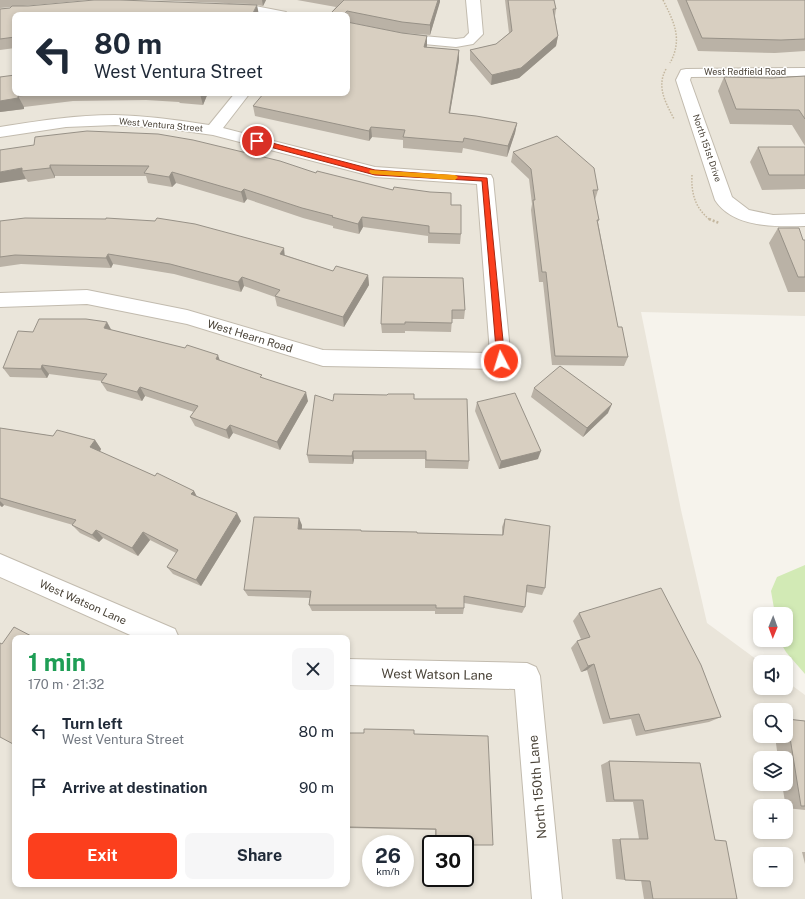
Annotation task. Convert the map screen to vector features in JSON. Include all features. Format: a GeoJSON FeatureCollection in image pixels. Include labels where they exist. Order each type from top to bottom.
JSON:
{"type":"FeatureCollection","features":[{"type":"Feature","properties":{"kind":"street"},"geometry":{"type":"LineString","coordinates":[[350,29],[402,38],[456,43],[468,41],[476,34],[473,0]]}},
{"type":"Feature","properties":{"kind":"street"},"geometry":{"type":"LineString","coordinates":[[213,7],[250,9],[266,12]]}},
{"type":"Feature","properties":{"kind":"street","name":"West Redfield Road"},"geometry":{"type":"LineString","coordinates":[[686,73],[805,72]]}},
{"type":"Feature","properties":{"kind":"street","name":"North 151st Drive"},"geometry":{"type":"LineString","coordinates":[[686,73],[683,80],[724,200],[744,215],[773,221],[805,220]]}},
{"type":"Feature","properties":{"kind":"street"},"geometry":{"type":"LineString","coordinates":[[213,130],[240,96]]}},
{"type":"Feature","properties":{"kind":"street","name":"West Ventura Street"},"geometry":{"type":"LineString","coordinates":[[0,132],[66,122],[114,120],[163,123],[213,130],[375,172],[485,179],[501,361]]}},
{"type":"Feature","properties":{"kind":"street","name":"West Hearn Road"},"geometry":{"type":"LineString","coordinates":[[0,300],[87,297],[187,317],[323,358],[501,361]]}},
{"type":"Feature","properties":{"kind":"street","name":"West Watson Lane"},"geometry":{"type":"LineString","coordinates":[[0,565],[159,635]]}},
{"type":"Feature","properties":{"kind":"street","name":"West Watson Lane"},"geometry":{"type":"LineString","coordinates":[[350,672],[527,676]]}},
{"type":"Feature","properties":{"kind":"street","name":"North 150th Lane"},"geometry":{"type":"LineString","coordinates":[[527,676],[547,899]]}},
{"type":"Feature","properties":{"kind":"shaded area"},"geometry":{"type":"Polygon","coordinates":[[[0,0],[805,0],[805,316],[641,312],[681,510],[707,623],[753,657],[753,695],[793,695],[793,686],[805,695],[805,899],[0,899],[0,0]]]}},
{"type":"Feature","properties":{"kind":"green space"},"geometry":{"type":"Polygon","coordinates":[[[805,565],[805,674],[793,660],[793,655],[789,655],[783,647],[793,647],[793,607],[774,607],[771,591],[777,577],[805,565]]]}},
{"type":"Feature","properties":{"kind":"building"},"geometry":{"type":"Polygon","coordinates":[[[94,0],[257,5],[254,12],[12,12],[12,37],[0,39],[0,9],[10,8],[12,6],[94,0]]]}},
{"type":"Feature","properties":{"kind":"building"},"geometry":{"type":"Polygon","coordinates":[[[344,0],[438,0],[430,25],[402,22],[347,11],[332,12],[344,0]]]}},
{"type":"Feature","properties":{"kind":"building"},"geometry":{"type":"Polygon","coordinates":[[[508,0],[554,0],[556,9],[553,9],[558,36],[521,68],[492,75],[470,50],[496,44],[512,31],[508,0]]]}},
{"type":"Feature","properties":{"kind":"building"},"geometry":{"type":"Polygon","coordinates":[[[686,0],[805,0],[805,39],[781,40],[702,38],[686,0]]]}},
{"type":"Feature","properties":{"kind":"building"},"geometry":{"type":"Polygon","coordinates":[[[350,23],[402,33],[427,36],[424,47],[459,50],[449,113],[517,123],[508,146],[464,138],[463,142],[403,137],[405,130],[371,127],[369,131],[253,106],[261,96],[350,96],[350,23]]]}},
{"type":"Feature","properties":{"kind":"building"},"geometry":{"type":"Polygon","coordinates":[[[12,75],[12,96],[18,96],[18,98],[0,101],[0,77],[12,75]]]}},
{"type":"Feature","properties":{"kind":"building"},"geometry":{"type":"Polygon","coordinates":[[[805,76],[805,119],[799,110],[736,109],[724,77],[772,78],[805,76]]]}},
{"type":"Feature","properties":{"kind":"building"},"geometry":{"type":"Polygon","coordinates":[[[87,131],[158,134],[193,140],[280,161],[316,173],[317,171],[393,190],[394,187],[430,192],[451,193],[451,205],[461,205],[461,234],[429,233],[429,226],[362,217],[358,224],[244,189],[241,192],[172,172],[169,177],[144,173],[149,166],[50,165],[50,168],[22,171],[22,168],[0,172],[0,150],[34,145],[35,137],[87,131]]]}},
{"type":"Feature","properties":{"kind":"building"},"geometry":{"type":"Polygon","coordinates":[[[557,136],[594,168],[598,190],[593,190],[599,220],[597,220],[618,327],[622,327],[628,357],[555,356],[546,272],[542,272],[533,200],[535,200],[531,169],[513,152],[557,136]]]}},
{"type":"Feature","properties":{"kind":"building"},"geometry":{"type":"Polygon","coordinates":[[[758,147],[805,147],[805,175],[769,175],[758,147]]]}},
{"type":"Feature","properties":{"kind":"building"},"geometry":{"type":"Polygon","coordinates":[[[25,218],[106,218],[155,221],[157,218],[195,224],[284,248],[280,254],[333,271],[336,266],[368,275],[343,317],[275,296],[280,290],[242,277],[238,282],[170,264],[108,254],[106,258],[15,255],[0,257],[0,221],[25,218]]]}},
{"type":"Feature","properties":{"kind":"building"},"geometry":{"type":"Polygon","coordinates":[[[778,228],[799,228],[803,240],[805,240],[805,277],[798,277],[778,228]]]}},
{"type":"Feature","properties":{"kind":"building"},"geometry":{"type":"Polygon","coordinates":[[[383,277],[463,278],[465,310],[452,310],[452,323],[405,322],[405,324],[381,324],[383,277]]]}},
{"type":"Feature","properties":{"kind":"building"},"geometry":{"type":"Polygon","coordinates":[[[39,319],[86,319],[107,322],[104,328],[185,348],[187,345],[218,355],[216,359],[262,375],[260,377],[306,392],[277,442],[230,425],[226,430],[190,417],[198,406],[140,387],[137,392],[101,382],[107,374],[42,365],[41,369],[3,368],[18,331],[33,332],[39,319]]]}},
{"type":"Feature","properties":{"kind":"building"},"geometry":{"type":"Polygon","coordinates":[[[560,366],[612,404],[587,428],[534,388],[560,366]]]}},
{"type":"Feature","properties":{"kind":"building"},"geometry":{"type":"Polygon","coordinates":[[[515,393],[541,451],[501,461],[477,402],[515,393]]]}},
{"type":"Feature","properties":{"kind":"building"},"geometry":{"type":"Polygon","coordinates":[[[334,394],[414,394],[414,399],[467,399],[469,461],[426,460],[426,451],[353,451],[352,456],[307,455],[315,395],[333,401],[334,394]]]}},
{"type":"Feature","properties":{"kind":"building"},"geometry":{"type":"Polygon","coordinates":[[[0,428],[53,436],[57,430],[95,440],[90,447],[155,476],[157,473],[194,491],[191,494],[237,513],[196,580],[167,567],[178,550],[143,532],[132,548],[96,530],[92,535],[72,525],[76,520],[0,498],[0,428]]]}},
{"type":"Feature","properties":{"kind":"building"},"geometry":{"type":"Polygon","coordinates":[[[254,517],[299,518],[298,529],[417,533],[503,535],[505,519],[550,526],[545,588],[527,585],[525,607],[464,596],[464,608],[436,608],[436,605],[309,605],[311,591],[244,590],[254,517]]]}},
{"type":"Feature","properties":{"kind":"building"},"geometry":{"type":"Polygon","coordinates":[[[661,588],[701,665],[721,717],[645,731],[639,714],[610,719],[594,664],[588,666],[577,641],[590,637],[579,613],[661,588]]]}},
{"type":"Feature","properties":{"kind":"building"},"geometry":{"type":"Polygon","coordinates":[[[14,627],[29,635],[12,635],[12,743],[0,737],[0,643],[2,644],[14,627]]]}},
{"type":"Feature","properties":{"kind":"building"},"geometry":{"type":"Polygon","coordinates":[[[793,720],[805,721],[805,806],[801,806],[791,743],[793,743],[793,720]]]}},
{"type":"Feature","properties":{"kind":"building"},"geometry":{"type":"Polygon","coordinates":[[[364,729],[414,730],[414,734],[488,736],[493,845],[474,845],[474,835],[436,835],[436,829],[350,827],[350,733],[364,733],[364,729]]]}},
{"type":"Feature","properties":{"kind":"building"},"geometry":{"type":"Polygon","coordinates":[[[609,761],[700,763],[715,840],[726,841],[737,899],[653,899],[650,881],[625,880],[620,839],[648,839],[643,800],[614,800],[609,761]]]}},
{"type":"Feature","properties":{"kind":"slow traffic"},"geometry":{"type":"LineString","coordinates":[[372,172],[455,177]]}},
{"type":"Feature","properties":{"kind":"route"},"geometry":{"type":"LineString","coordinates":[[257,141],[375,172],[485,179],[501,361]]}}]}
